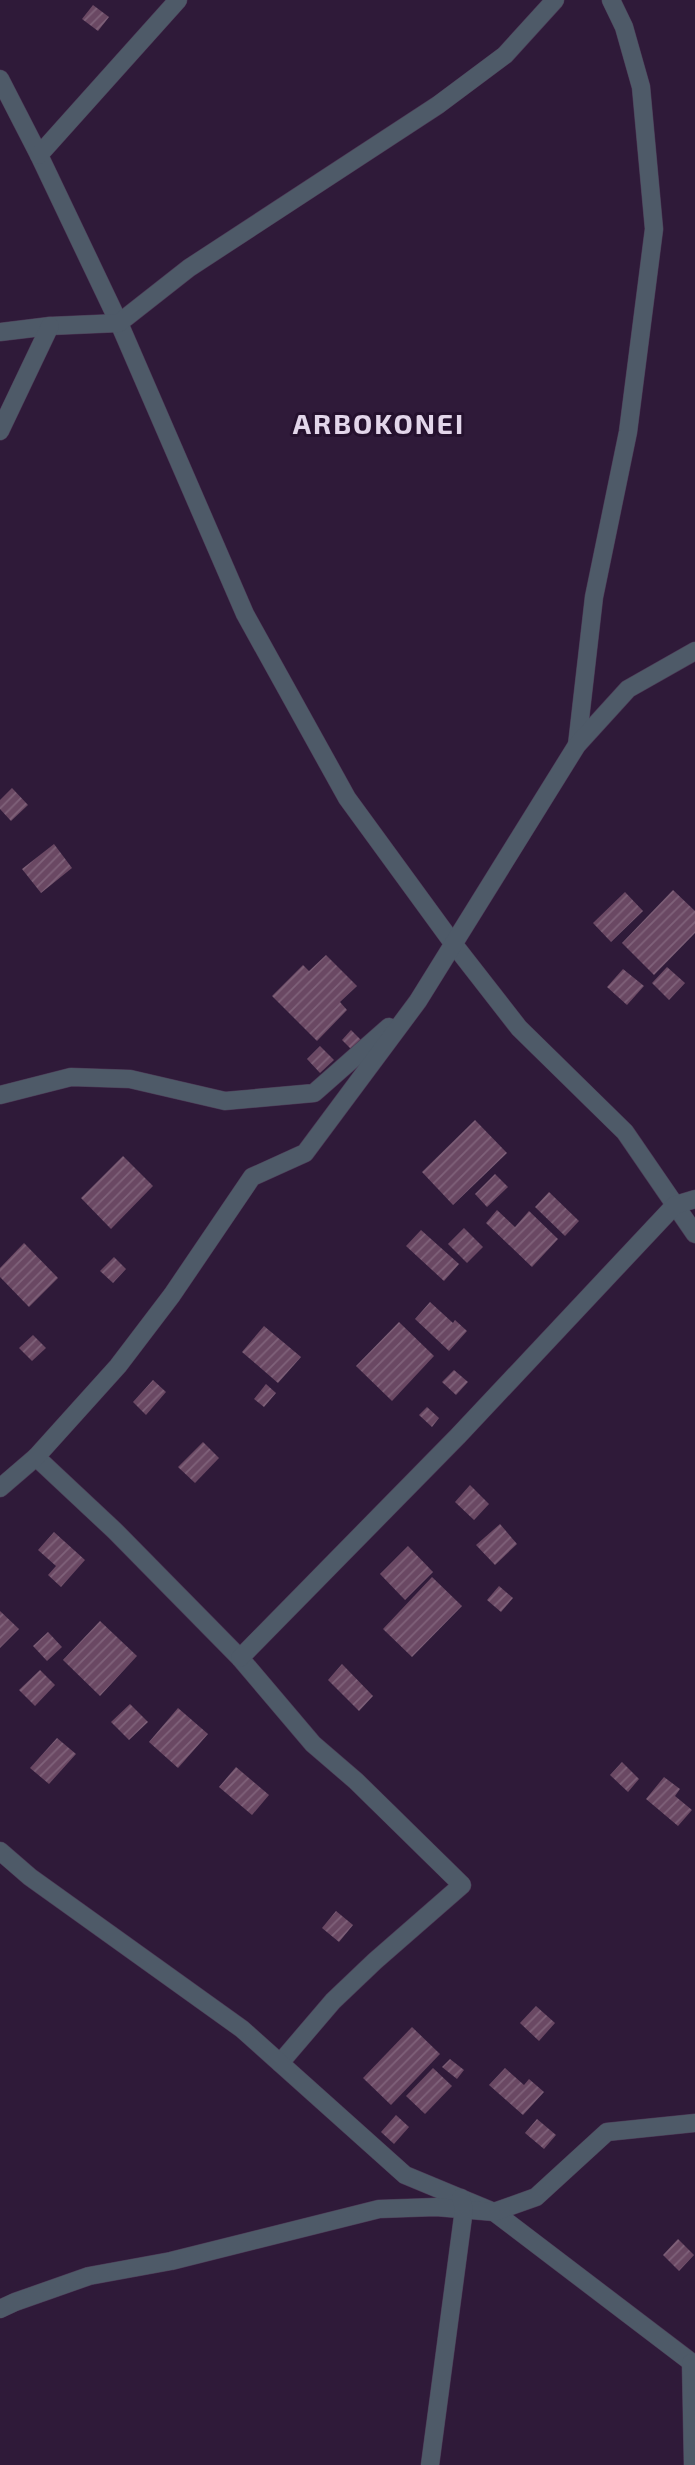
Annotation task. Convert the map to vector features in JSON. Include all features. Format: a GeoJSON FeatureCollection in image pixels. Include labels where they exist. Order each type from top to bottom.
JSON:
{"type":"FeatureCollection","features":[{"type":"Feature","properties":{"kind":"street"},"geometry":{"type":"LineString","coordinates":[[39,155],[178,0]]}},
{"type":"Feature","properties":{"kind":"street"},"geometry":{"type":"LineString","coordinates":[[0,332],[50,326],[119,323],[188,268],[438,105],[505,55],[555,0]]}},
{"type":"Feature","properties":{"kind":"street"},"geometry":{"type":"LineString","coordinates":[[577,745],[594,597],[628,432],[654,229],[641,87],[624,27],[611,0]]}},
{"type":"Feature","properties":{"kind":"street"},"geometry":{"type":"LineString","coordinates":[[0,79],[119,323],[245,614],[346,798],[519,1028],[625,1132],[695,1234]]}},
{"type":"Feature","properties":{"kind":"street"},"geometry":{"type":"LineString","coordinates":[[0,431],[50,326]]}},
{"type":"Feature","properties":{"kind":"street"},"geometry":{"type":"LineString","coordinates":[[0,1489],[36,1457],[118,1366],[164,1305],[252,1177],[305,1153],[418,1001],[452,942],[577,745],[628,689],[695,651]]}},
{"type":"Feature","properties":{"kind":"street"},"geometry":{"type":"LineString","coordinates":[[0,1095],[71,1077],[130,1079],[225,1101],[314,1093],[418,1001]]}},
{"type":"Feature","properties":{"kind":"street"},"geometry":{"type":"LineString","coordinates":[[240,1658],[458,1436],[675,1205],[695,1199]]}},
{"type":"Feature","properties":{"kind":"street"},"geometry":{"type":"LineString","coordinates":[[36,1457],[115,1531],[240,1658],[313,1744],[356,1781],[462,1885],[333,2001],[280,2063]]}},
{"type":"Feature","properties":{"kind":"street"},"geometry":{"type":"LineString","coordinates":[[0,1851],[30,1877],[242,2029],[405,2175],[463,2203],[494,2212],[693,2364],[693,2465]]}},
{"type":"Feature","properties":{"kind":"street"},"geometry":{"type":"LineString","coordinates":[[494,2212],[536,2197],[607,2132],[695,2123]]}},
{"type":"Feature","properties":{"kind":"street"},"geometry":{"type":"LineString","coordinates":[[0,2309],[89,2276],[171,2262],[379,2209],[463,2203]]}},
{"type":"Feature","properties":{"kind":"street"},"geometry":{"type":"LineString","coordinates":[[430,2465],[463,2203]]}},
{"type":"Feature","properties":{"kind":"building"},"geometry":{"type":"Polygon","coordinates":[[[93,5],[109,17],[98,31],[82,19],[93,5]]]}},
{"type":"Feature","properties":{"kind":"building"},"geometry":{"type":"Polygon","coordinates":[[[12,788],[28,805],[11,821],[0,809],[0,800],[12,788]]]}},
{"type":"Feature","properties":{"kind":"building"},"geometry":{"type":"Polygon","coordinates":[[[54,844],[72,868],[41,893],[22,869],[54,844]]]}},
{"type":"Feature","properties":{"kind":"building"},"geometry":{"type":"Polygon","coordinates":[[[673,890],[695,911],[695,933],[654,975],[622,943],[673,890]]]}},
{"type":"Feature","properties":{"kind":"building"},"geometry":{"type":"Polygon","coordinates":[[[625,892],[643,911],[611,942],[593,923],[625,892]]]}},
{"type":"Feature","properties":{"kind":"building"},"geometry":{"type":"Polygon","coordinates":[[[326,955],[357,986],[340,1002],[347,1010],[317,1041],[272,996],[303,965],[309,971],[326,955]]]}},
{"type":"Feature","properties":{"kind":"building"},"geometry":{"type":"Polygon","coordinates":[[[667,967],[685,983],[669,1000],[652,983],[667,967]]]}},
{"type":"Feature","properties":{"kind":"building"},"geometry":{"type":"Polygon","coordinates":[[[623,969],[644,986],[627,1005],[607,987],[623,969]]]}},
{"type":"Feature","properties":{"kind":"building"},"geometry":{"type":"Polygon","coordinates":[[[351,1030],[364,1043],[354,1052],[342,1040],[351,1030]]]}},
{"type":"Feature","properties":{"kind":"building"},"geometry":{"type":"Polygon","coordinates":[[[320,1046],[334,1060],[320,1073],[307,1059],[320,1046]]]}},
{"type":"Feature","properties":{"kind":"building"},"geometry":{"type":"Polygon","coordinates":[[[475,1120],[507,1153],[453,1205],[422,1172],[475,1120]]]}},
{"type":"Feature","properties":{"kind":"building"},"geometry":{"type":"Polygon","coordinates":[[[123,1156],[153,1186],[111,1229],[81,1198],[123,1156]]]}},
{"type":"Feature","properties":{"kind":"building"},"geometry":{"type":"Polygon","coordinates":[[[495,1174],[508,1187],[487,1207],[475,1194],[495,1174]]]}},
{"type":"Feature","properties":{"kind":"building"},"geometry":{"type":"Polygon","coordinates":[[[549,1192],[579,1221],[565,1236],[535,1207],[549,1192]]]}},
{"type":"Feature","properties":{"kind":"building"},"geometry":{"type":"Polygon","coordinates":[[[497,1210],[515,1227],[529,1211],[558,1239],[532,1267],[486,1223],[497,1210]]]}},
{"type":"Feature","properties":{"kind":"building"},"geometry":{"type":"Polygon","coordinates":[[[464,1228],[483,1247],[467,1263],[448,1244],[464,1228]]]}},
{"type":"Feature","properties":{"kind":"building"},"geometry":{"type":"Polygon","coordinates":[[[421,1230],[459,1264],[444,1281],[406,1246],[421,1230]]]}},
{"type":"Feature","properties":{"kind":"building"},"geometry":{"type":"Polygon","coordinates":[[[24,1243],[58,1278],[29,1307],[0,1277],[0,1268],[24,1243]]]}},
{"type":"Feature","properties":{"kind":"building"},"geometry":{"type":"Polygon","coordinates":[[[114,1257],[126,1269],[113,1283],[100,1271],[114,1257]]]}},
{"type":"Feature","properties":{"kind":"building"},"geometry":{"type":"Polygon","coordinates":[[[430,1302],[453,1323],[455,1320],[467,1331],[449,1351],[415,1319],[430,1302]]]}},
{"type":"Feature","properties":{"kind":"building"},"geometry":{"type":"Polygon","coordinates":[[[399,1322],[434,1356],[392,1401],[356,1366],[399,1322]]]}},
{"type":"Feature","properties":{"kind":"building"},"geometry":{"type":"Polygon","coordinates":[[[264,1326],[301,1357],[278,1383],[242,1352],[264,1326]]]}},
{"type":"Feature","properties":{"kind":"building"},"geometry":{"type":"Polygon","coordinates":[[[33,1335],[46,1348],[32,1361],[19,1348],[33,1335]]]}},
{"type":"Feature","properties":{"kind":"building"},"geometry":{"type":"Polygon","coordinates":[[[454,1370],[468,1382],[456,1395],[442,1382],[454,1370]]]}},
{"type":"Feature","properties":{"kind":"building"},"geometry":{"type":"Polygon","coordinates":[[[153,1380],[166,1392],[146,1415],[133,1402],[153,1380]]]}},
{"type":"Feature","properties":{"kind":"building"},"geometry":{"type":"Polygon","coordinates":[[[266,1384],[276,1393],[264,1407],[254,1399],[266,1384]]]}},
{"type":"Feature","properties":{"kind":"building"},"geometry":{"type":"Polygon","coordinates":[[[427,1407],[439,1418],[432,1427],[419,1415],[427,1407]]]}},
{"type":"Feature","properties":{"kind":"building"},"geometry":{"type":"Polygon","coordinates":[[[203,1442],[219,1458],[195,1483],[178,1467],[203,1442]]]}},
{"type":"Feature","properties":{"kind":"building"},"geometry":{"type":"Polygon","coordinates":[[[470,1485],[489,1504],[474,1520],[455,1502],[470,1485]]]}},
{"type":"Feature","properties":{"kind":"building"},"geometry":{"type":"Polygon","coordinates":[[[500,1524],[517,1544],[495,1565],[476,1545],[500,1524]]]}},
{"type":"Feature","properties":{"kind":"building"},"geometry":{"type":"Polygon","coordinates":[[[54,1532],[85,1560],[61,1587],[48,1575],[56,1566],[38,1550],[54,1532]]]}},
{"type":"Feature","properties":{"kind":"building"},"geometry":{"type":"Polygon","coordinates":[[[408,1546],[433,1572],[405,1600],[380,1574],[408,1546]]]}},
{"type":"Feature","properties":{"kind":"building"},"geometry":{"type":"Polygon","coordinates":[[[432,1577],[462,1606],[412,1657],[383,1629],[432,1577]]]}},
{"type":"Feature","properties":{"kind":"building"},"geometry":{"type":"Polygon","coordinates":[[[499,1586],[513,1598],[501,1612],[487,1600],[499,1586]]]}},
{"type":"Feature","properties":{"kind":"building"},"geometry":{"type":"Polygon","coordinates":[[[0,1611],[19,1629],[0,1648],[0,1611]]]}},
{"type":"Feature","properties":{"kind":"building"},"geometry":{"type":"Polygon","coordinates":[[[100,1621],[137,1656],[100,1696],[63,1660],[100,1621]]]}},
{"type":"Feature","properties":{"kind":"building"},"geometry":{"type":"Polygon","coordinates":[[[48,1632],[62,1647],[47,1661],[33,1646],[48,1632]]]}},
{"type":"Feature","properties":{"kind":"building"},"geometry":{"type":"Polygon","coordinates":[[[342,1664],[373,1696],[359,1711],[328,1680],[342,1664]]]}},
{"type":"Feature","properties":{"kind":"building"},"geometry":{"type":"Polygon","coordinates":[[[40,1670],[55,1685],[35,1706],[19,1690],[40,1670]]]}},
{"type":"Feature","properties":{"kind":"building"},"geometry":{"type":"Polygon","coordinates":[[[130,1704],[148,1722],[129,1740],[111,1722],[130,1704]]]}},
{"type":"Feature","properties":{"kind":"building"},"geometry":{"type":"Polygon","coordinates":[[[178,1708],[208,1734],[178,1768],[149,1742],[178,1708]]]}},
{"type":"Feature","properties":{"kind":"building"},"geometry":{"type":"Polygon","coordinates":[[[57,1738],[76,1754],[49,1784],[30,1768],[57,1738]]]}},
{"type":"Feature","properties":{"kind":"building"},"geometry":{"type":"Polygon","coordinates":[[[622,1762],[639,1779],[628,1792],[610,1775],[622,1762]]]}},
{"type":"Feature","properties":{"kind":"building"},"geometry":{"type":"Polygon","coordinates":[[[236,1767],[269,1795],[252,1815],[219,1787],[236,1767]]]}},
{"type":"Feature","properties":{"kind":"building"},"geometry":{"type":"Polygon","coordinates":[[[664,1777],[680,1789],[675,1796],[692,1810],[678,1826],[646,1799],[664,1777]]]}},
{"type":"Feature","properties":{"kind":"building"},"geometry":{"type":"Polygon","coordinates":[[[336,1911],[353,1925],[339,1942],[322,1928],[336,1911]]]}},
{"type":"Feature","properties":{"kind":"building"},"geometry":{"type":"Polygon","coordinates":[[[536,2006],[555,2023],[539,2041],[520,2023],[536,2006]]]}},
{"type":"Feature","properties":{"kind":"building"},"geometry":{"type":"Polygon","coordinates":[[[412,2027],[440,2054],[391,2105],[363,2078],[412,2027]]]}},
{"type":"Feature","properties":{"kind":"building"},"geometry":{"type":"Polygon","coordinates":[[[450,2059],[464,2070],[457,2079],[442,2067],[450,2059]]]}},
{"type":"Feature","properties":{"kind":"building"},"geometry":{"type":"Polygon","coordinates":[[[433,2068],[452,2086],[425,2114],[406,2096],[433,2068]]]}},
{"type":"Feature","properties":{"kind":"building"},"geometry":{"type":"Polygon","coordinates":[[[505,2068],[524,2085],[529,2079],[544,2092],[523,2115],[489,2085],[505,2068]]]}},
{"type":"Feature","properties":{"kind":"building"},"geometry":{"type":"Polygon","coordinates":[[[396,2115],[409,2127],[394,2144],[381,2132],[396,2115]]]}},
{"type":"Feature","properties":{"kind":"building"},"geometry":{"type":"Polygon","coordinates":[[[537,2119],[556,2135],[544,2149],[525,2133],[537,2119]]]}},
{"type":"Feature","properties":{"kind":"building"},"geometry":{"type":"Polygon","coordinates":[[[678,2239],[694,2255],[679,2271],[663,2255],[678,2239]]]}},
{"type":"Feature","properties":{"kind":"district","name":"ARBOKONEI"},"geometry":{"type":"Point","coordinates":[379,424]}}]}
